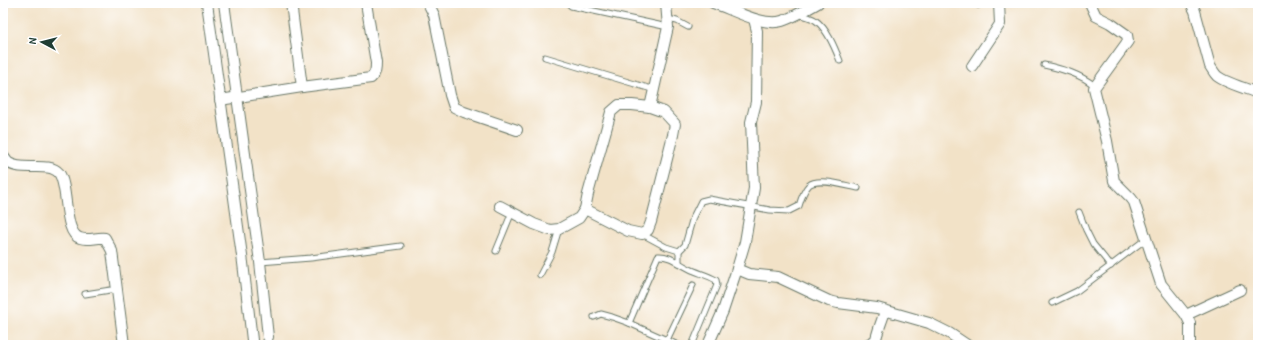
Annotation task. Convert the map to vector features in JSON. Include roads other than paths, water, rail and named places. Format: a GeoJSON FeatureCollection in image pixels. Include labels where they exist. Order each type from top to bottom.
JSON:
{"type":"FeatureCollection","features":[{"type":"Feature","properties":{"kind":"street"},"geometry":{"type":"LineString","coordinates":[[207,3],[252,340]]}},
{"type":"Feature","properties":{"kind":"street"},"geometry":{"type":"LineString","coordinates":[[224,3],[260,262],[268,337]]}},
{"type":"Feature","properties":{"kind":"street"},"geometry":{"type":"LineString","coordinates":[[291,3],[302,87]]}},
{"type":"Feature","properties":{"kind":"street"},"geometry":{"type":"LineString","coordinates":[[220,100],[371,78],[376,70],[376,63],[366,3]]}},
{"type":"Feature","properties":{"kind":"street"},"geometry":{"type":"LineString","coordinates":[[428,3],[434,15],[450,95],[454,107],[464,112],[517,130]]}},
{"type":"Feature","properties":{"kind":"street"},"geometry":{"type":"LineString","coordinates":[[650,107],[655,90],[668,23],[666,3]]}},
{"type":"Feature","properties":{"kind":"street"},"geometry":{"type":"LineString","coordinates":[[713,3],[754,19],[771,22],[781,22],[818,3]]}},
{"type":"Feature","properties":{"kind":"street"},"geometry":{"type":"LineString","coordinates":[[972,66],[1000,24],[1000,3]]}},
{"type":"Feature","properties":{"kind":"street"},"geometry":{"type":"LineString","coordinates":[[1090,3],[1096,16],[1110,23],[1127,35],[1128,38],[1128,41],[1095,86],[1094,90],[1107,140],[1114,181],[1134,202],[1161,284],[1186,315],[1190,323],[1190,345]]}},
{"type":"Feature","properties":{"kind":"street"},"geometry":{"type":"LineString","coordinates":[[1191,3],[1195,11],[1210,66],[1213,71],[1217,76],[1258,93]]}},
{"type":"Feature","properties":{"kind":"street"},"geometry":{"type":"LineString","coordinates":[[708,345],[723,311],[737,269],[745,242],[752,207],[755,182],[751,122],[756,102],[757,31],[754,19]]}},
{"type":"Feature","properties":{"kind":"street"},"geometry":{"type":"LineString","coordinates":[[500,206],[534,224],[550,230],[560,230],[579,218],[585,209],[611,112],[619,105],[632,105],[650,107],[664,112],[675,124],[648,230],[642,234],[628,231],[585,209]]}},
{"type":"Feature","properties":{"kind":"street"},"geometry":{"type":"LineString","coordinates":[[3,156],[9,163],[18,166],[50,168],[59,173],[63,184],[69,222],[74,233],[80,238],[105,238],[112,251],[124,345]]}},
{"type":"Feature","properties":{"kind":"street"},"geometry":{"type":"LineString","coordinates":[[243,264],[260,262]]}},
{"type":"Feature","properties":{"kind":"street"},"geometry":{"type":"LineString","coordinates":[[737,269],[749,274],[778,277],[829,301],[877,308],[929,323],[949,333],[967,345]]}},
{"type":"Feature","properties":{"kind":"street"},"geometry":{"type":"LineString","coordinates":[[1186,315],[1240,290]]}},
{"type":"Feature","properties":{"kind":"street"},"geometry":{"type":"LineString","coordinates":[[875,342],[885,310]]}},
{"type":"Feature","properties":{"kind":"lane"},"geometry":{"type":"LineString","coordinates":[[568,3],[571,6],[580,8],[668,23],[677,21],[688,27]]}},
{"type":"Feature","properties":{"kind":"lane"},"geometry":{"type":"LineString","coordinates":[[798,14],[815,20],[835,46],[840,61]]}},
{"type":"Feature","properties":{"kind":"lane"},"geometry":{"type":"LineString","coordinates":[[545,57],[655,90]]}},
{"type":"Feature","properties":{"kind":"lane"},"geometry":{"type":"LineString","coordinates":[[1044,65],[1068,71],[1087,79],[1095,86]]}},
{"type":"Feature","properties":{"kind":"lane"},"geometry":{"type":"LineString","coordinates":[[679,263],[679,251],[685,245],[693,218],[702,201],[709,198],[770,210],[789,211],[799,206],[809,185],[816,182],[858,188]]}},
{"type":"Feature","properties":{"kind":"lane"},"geometry":{"type":"LineString","coordinates":[[496,251],[512,212]]}},
{"type":"Feature","properties":{"kind":"lane"},"geometry":{"type":"LineString","coordinates":[[1079,212],[1093,244],[1111,266]]}},
{"type":"Feature","properties":{"kind":"lane"},"geometry":{"type":"LineString","coordinates":[[540,275],[552,252],[560,230]]}},
{"type":"Feature","properties":{"kind":"lane"},"geometry":{"type":"LineString","coordinates":[[642,234],[666,247],[679,251]]}},
{"type":"Feature","properties":{"kind":"lane"},"geometry":{"type":"LineString","coordinates":[[1052,303],[1077,292],[1146,239]]}},
{"type":"Feature","properties":{"kind":"lane"},"geometry":{"type":"LineString","coordinates":[[260,262],[311,258],[401,246]]}},
{"type":"Feature","properties":{"kind":"lane"},"geometry":{"type":"LineString","coordinates":[[629,323],[658,256],[663,256],[716,280],[717,285],[691,345]]}},
{"type":"Feature","properties":{"kind":"lane"},"geometry":{"type":"LineString","coordinates":[[667,340],[693,285]]}},
{"type":"Feature","properties":{"kind":"lane"},"geometry":{"type":"LineString","coordinates":[[85,294],[117,289]]}},
{"type":"Feature","properties":{"kind":"lane"},"geometry":{"type":"LineString","coordinates":[[594,317],[601,314],[629,323],[678,345]]}},
{"type":"Feature","properties":{"kind":"lane"},"geometry":{"type":"LineString","coordinates":[[861,345],[875,342]]}}]}
